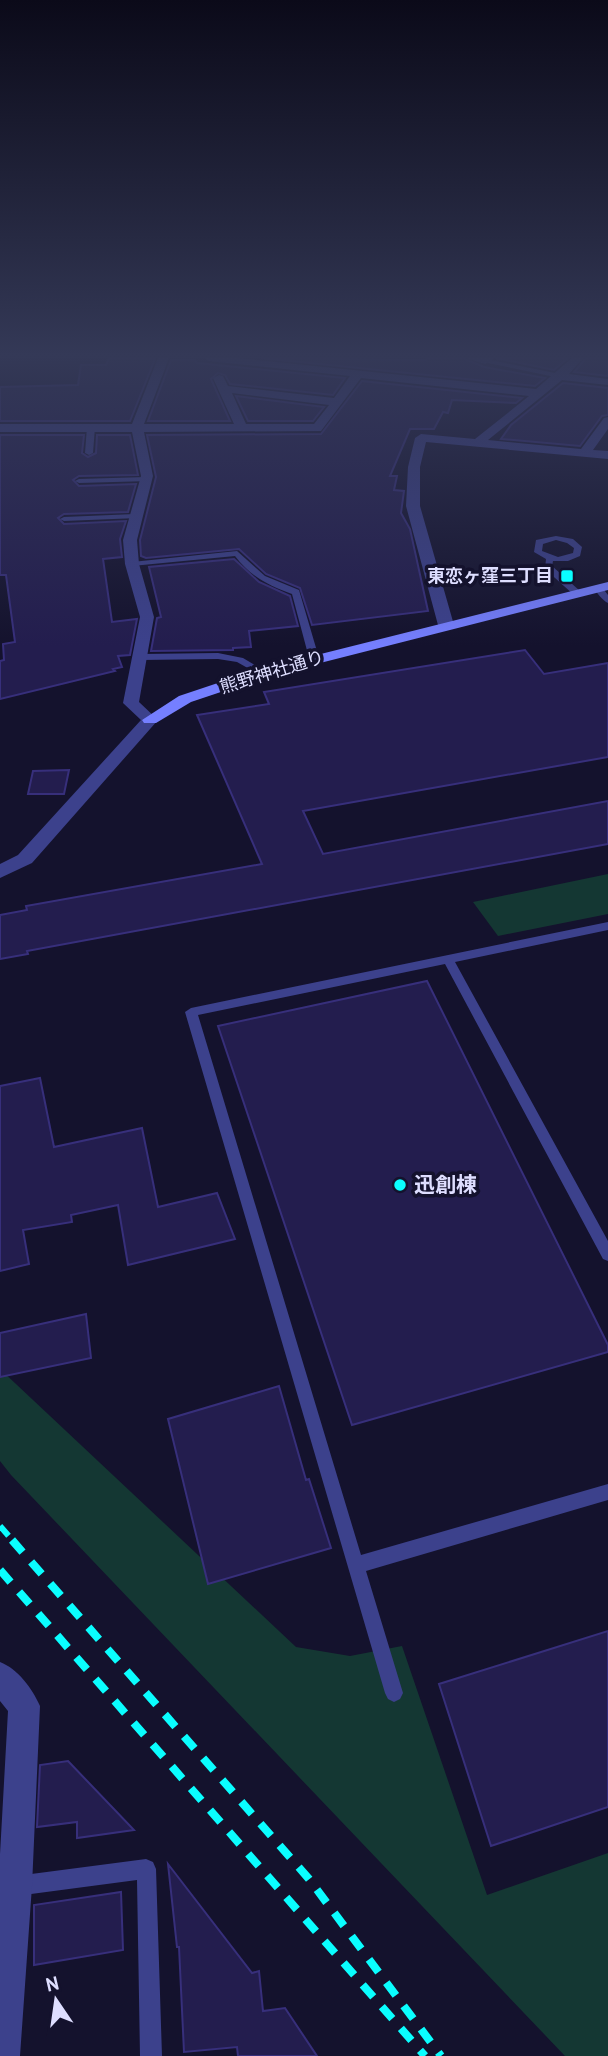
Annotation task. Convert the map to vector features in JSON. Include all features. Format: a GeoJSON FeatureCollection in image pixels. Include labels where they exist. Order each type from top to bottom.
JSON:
{"type":"FeatureCollection","features":[{"type":"Feature","properties":{"kind":"main road","name":"熊野神社通り"},"geometry":{"type":"LineString","coordinates":[[150,720],[185,699],[314,658],[577,593],[605,591]]}},
{"type":"Feature","properties":{"kind":"street"},"geometry":{"type":"LineString","coordinates":[[142,454],[146,479],[130,540],[132,564],[148,617],[131,703],[150,720]]}},
{"type":"Feature","properties":{"kind":"street"},"geometry":{"type":"LineString","coordinates":[[417,454],[414,467],[413,506],[446,625]]}},
{"type":"Feature","properties":{"kind":"street","name":"熊野神社通り"},"geometry":{"type":"LineString","coordinates":[[0,872],[25,859],[150,720]]}},
{"type":"Feature","properties":{"kind":"street"},"geometry":{"type":"LineString","coordinates":[[0,1677],[24,1706],[15,1886],[2,2056]]}},
{"type":"Feature","properties":{"kind":"lane"},"geometry":{"type":"LineString","coordinates":[[79,481],[146,479]]}},
{"type":"Feature","properties":{"kind":"lane"},"geometry":{"type":"LineString","coordinates":[[64,519],[135,516]]}},
{"type":"Feature","properties":{"kind":"lane"},"geometry":{"type":"LineString","coordinates":[[132,564],[237,553],[247,569],[269,583],[296,592],[314,658]]}},
{"type":"Feature","properties":{"kind":"lane"},"geometry":{"type":"LineString","coordinates":[[550,558],[548,567],[577,593]]}},
{"type":"Feature","properties":{"kind":"lane"},"geometry":{"type":"LineString","coordinates":[[141,657],[218,656],[240,660],[263,673]]}},
{"type":"Feature","properties":{"kind":"lane"},"geometry":{"type":"LineString","coordinates":[[394,1693],[191,1012],[608,926]]}},
{"type":"Feature","properties":{"kind":"lane"},"geometry":{"type":"LineString","coordinates":[[447,959],[608,1255]]}},
{"type":"Feature","properties":{"kind":"lane"},"geometry":{"type":"LineString","coordinates":[[356,1565],[608,1492]]}},
{"type":"Feature","properties":{"kind":"lane"},"geometry":{"type":"LineString","coordinates":[[15,1886],[146,1869],[151,2056]]}},
{"type":"Feature","properties":{"kind":"green space"},"geometry":{"type":"Polygon","coordinates":[[[608,874],[608,914],[498,936],[473,902],[608,874]]]}},
{"type":"Feature","properties":{"kind":"green space"},"geometry":{"type":"Polygon","coordinates":[[[0,1369],[296,1647],[350,1656],[402,1646],[487,1895],[608,1853],[608,2056],[565,2056],[11,1475],[0,1461],[0,1369]]]}},
{"type":"Feature","properties":{"kind":"building"},"geometry":{"type":"Polygon","coordinates":[[[0,454],[83,454],[88,457],[94,454],[134,454],[138,475],[79,476],[73,480],[79,486],[136,484],[128,512],[64,514],[58,518],[64,524],[126,521],[120,539],[122,557],[103,559],[112,622],[137,619],[130,655],[118,656],[122,667],[0,699],[3,644],[15,642],[6,575],[0,575],[0,454]]]}},
{"type":"Feature","properties":{"kind":"building"},"geometry":{"type":"Polygon","coordinates":[[[151,454],[399,454],[390,476],[397,476],[394,490],[404,491],[401,513],[410,529],[428,611],[312,625],[300,588],[266,574],[239,549],[146,558],[141,556],[140,540],[156,477],[151,454]]]}},
{"type":"Feature","properties":{"kind":"building"},"geometry":{"type":"Polygon","coordinates":[[[234,559],[259,582],[290,596],[298,626],[249,631],[251,647],[233,650],[151,651],[157,618],[161,617],[149,567],[234,559]]]}},
{"type":"Feature","properties":{"kind":"building"},"geometry":{"type":"Polygon","coordinates":[[[525,650],[544,674],[608,663],[608,757],[303,811],[323,854],[608,801],[608,844],[27,951],[28,954],[0,959],[0,915],[27,910],[26,906],[262,864],[197,715],[269,704],[264,692],[525,650]]]}},
{"type":"Feature","properties":{"kind":"building"},"geometry":{"type":"Polygon","coordinates":[[[69,770],[64,794],[28,794],[33,771],[69,770]]]}},
{"type":"Feature","properties":{"kind":"building","name":"迅創棟"},"geometry":{"type":"Polygon","coordinates":[[[427,981],[608,1345],[608,1352],[352,1425],[218,1026],[427,981]]]}},
{"type":"Feature","properties":{"kind":"building"},"geometry":{"type":"Polygon","coordinates":[[[40,1078],[54,1147],[142,1128],[158,1207],[217,1193],[235,1239],[128,1265],[118,1205],[71,1215],[72,1222],[23,1230],[29,1264],[0,1271],[0,1086],[40,1078]]]}},
{"type":"Feature","properties":{"kind":"building"},"geometry":{"type":"Polygon","coordinates":[[[86,1314],[91,1358],[0,1377],[0,1333],[86,1314]]]}},
{"type":"Feature","properties":{"kind":"building"},"geometry":{"type":"Polygon","coordinates":[[[279,1386],[306,1480],[309,1479],[331,1548],[208,1584],[168,1419],[279,1386]]]}},
{"type":"Feature","properties":{"kind":"building"},"geometry":{"type":"Polygon","coordinates":[[[608,1631],[608,1807],[491,1846],[439,1684],[608,1631]]]}},
{"type":"Feature","properties":{"kind":"building"},"geometry":{"type":"Polygon","coordinates":[[[68,1761],[134,1830],[77,1838],[77,1822],[37,1827],[40,1765],[68,1761]]]}},
{"type":"Feature","properties":{"kind":"building"},"geometry":{"type":"Polygon","coordinates":[[[168,1864],[252,1973],[259,1971],[263,2011],[285,2008],[317,2056],[238,2056],[237,2047],[184,2052],[179,1947],[168,1864]]]}},
{"type":"Feature","properties":{"kind":"building"},"geometry":{"type":"Polygon","coordinates":[[[121,1892],[123,1950],[34,1965],[34,1905],[121,1892]]]}},
{"type":"Feature","properties":{"kind":"railway"},"geometry":{"type":"LineString","coordinates":[[0,1526],[13,1541]]}},
{"type":"Feature","properties":{"kind":"railway"},"geometry":{"type":"LineString","coordinates":[[12,1540],[309,1879],[441,2056]]}},
{"type":"Feature","properties":{"kind":"railway"},"geometry":{"type":"LineString","coordinates":[[0,1570],[425,2056]]}},
{"type":"Feature","properties":{"kind":"place","name":"東恋ヶ窪三丁目"},"geometry":{"type":"Point","coordinates":[567,576]}},
{"type":"Feature","properties":{"kind":"place","name":"迅創棟"},"geometry":{"type":"Point","coordinates":[400,1185]}}]}
